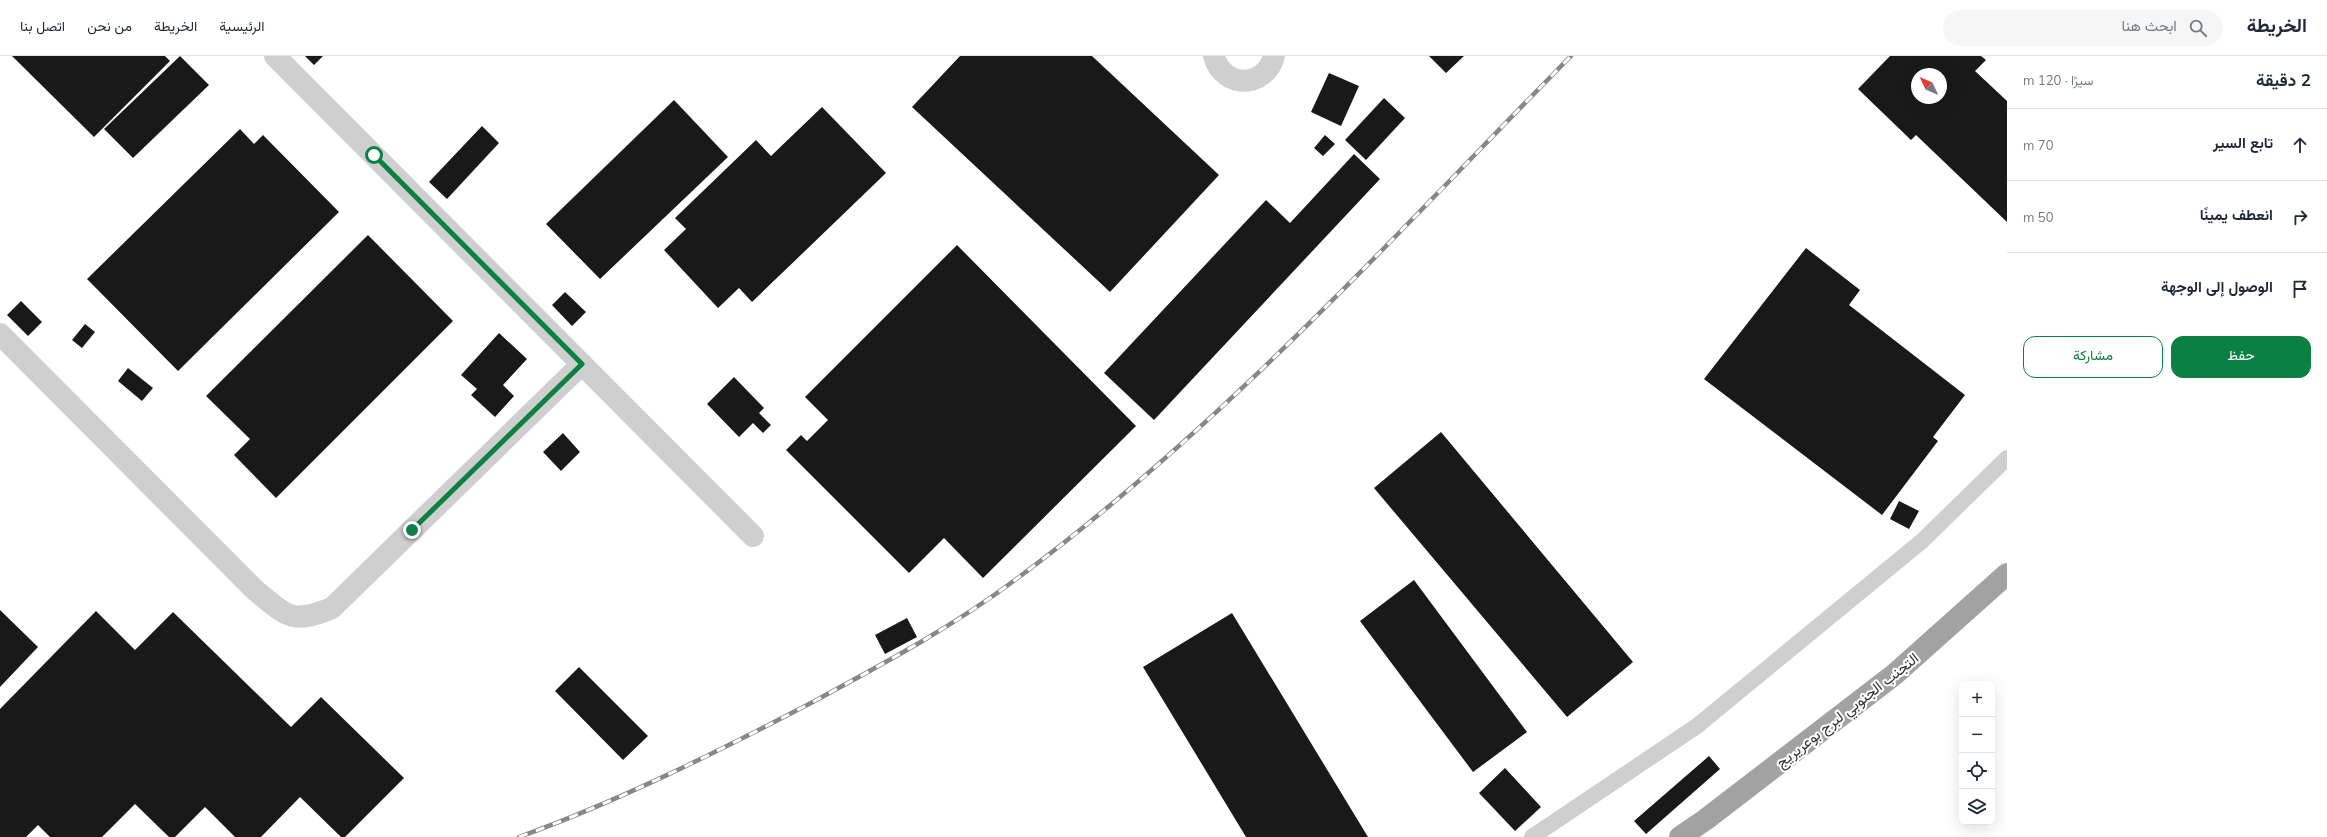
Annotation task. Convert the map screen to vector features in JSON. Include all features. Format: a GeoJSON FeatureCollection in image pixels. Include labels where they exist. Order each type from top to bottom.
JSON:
{"type":"FeatureCollection","features":[{"type":"Feature","properties":{"kind":"highway","name":"التجنب الجنوبي لبرج بوعريريج"},"geometry":{"type":"LineString","coordinates":[[1680,837],[1705,820],[1895,674],[2007,574]]}},
{"type":"Feature","properties":{"kind":"street"},"geometry":{"type":"LineString","coordinates":[[275,56],[753,536]]}},
{"type":"Feature","properties":{"kind":"street"},"geometry":{"type":"LineString","coordinates":[[1214,56],[1222,72],[1230,78],[1239,81],[1249,80],[1266,72],[1274,56]]}},
{"type":"Feature","properties":{"kind":"street"},"geometry":{"type":"LineString","coordinates":[[0,334],[255,590],[286,616],[311,617],[332,608],[582,364]]}},
{"type":"Feature","properties":{"kind":"lane"},"geometry":{"type":"LineString","coordinates":[[1532,837],[1697,726],[1922,542],[2007,458]]}},
{"type":"Feature","properties":{"kind":"building"},"geometry":{"type":"Polygon","coordinates":[[[12,56],[165,56],[170,61],[94,137],[12,56]]]}},
{"type":"Feature","properties":{"kind":"building"},"geometry":{"type":"Polygon","coordinates":[[[180,56],[209,85],[133,158],[104,129],[180,56]]]}},
{"type":"Feature","properties":{"kind":"building"},"geometry":{"type":"Polygon","coordinates":[[[305,56],[323,56],[314,65],[305,56]]]}},
{"type":"Feature","properties":{"kind":"building"},"geometry":{"type":"Polygon","coordinates":[[[960,56],[1092,56],[1219,175],[1110,292],[912,107],[960,56]]]}},
{"type":"Feature","properties":{"kind":"building"},"geometry":{"type":"Polygon","coordinates":[[[1429,56],[1464,56],[1446,73],[1429,56]]]}},
{"type":"Feature","properties":{"kind":"building"},"geometry":{"type":"Polygon","coordinates":[[[1890,56],[1981,56],[1986,60],[1975,71],[2007,101],[2007,222],[1916,135],[1911,140],[1858,89],[1890,56]]]}},
{"type":"Feature","properties":{"kind":"building"},"geometry":{"type":"Polygon","coordinates":[[[1329,73],[1359,86],[1341,126],[1311,112],[1329,73]]]}},
{"type":"Feature","properties":{"kind":"building"},"geometry":{"type":"Polygon","coordinates":[[[1384,98],[1405,118],[1366,160],[1345,140],[1384,98]]]}},
{"type":"Feature","properties":{"kind":"building"},"geometry":{"type":"Polygon","coordinates":[[[674,100],[728,157],[600,279],[546,224],[674,100]]]}},
{"type":"Feature","properties":{"kind":"building"},"geometry":{"type":"Polygon","coordinates":[[[822,107],[886,173],[752,302],[739,288],[718,308],[664,250],[686,229],[675,218],[756,140],[771,156],[822,107]]]}},
{"type":"Feature","properties":{"kind":"building"},"geometry":{"type":"Polygon","coordinates":[[[482,126],[499,143],[447,199],[429,182],[482,126]]]}},
{"type":"Feature","properties":{"kind":"building"},"geometry":{"type":"Polygon","coordinates":[[[240,129],[254,144],[263,135],[339,212],[178,371],[87,279],[240,129]]]}},
{"type":"Feature","properties":{"kind":"building"},"geometry":{"type":"Polygon","coordinates":[[[1325,135],[1335,144],[1323,156],[1314,148],[1325,135]]]}},
{"type":"Feature","properties":{"kind":"building"},"geometry":{"type":"Polygon","coordinates":[[[1354,154],[1380,179],[1154,420],[1104,373],[1266,200],[1290,223],[1354,154]]]}},
{"type":"Feature","properties":{"kind":"building"},"geometry":{"type":"Polygon","coordinates":[[[368,235],[453,321],[276,498],[234,455],[250,439],[206,396],[368,235]]]}},
{"type":"Feature","properties":{"kind":"building"},"geometry":{"type":"Polygon","coordinates":[[[957,245],[1136,426],[983,578],[944,538],[909,573],[786,450],[801,435],[807,441],[828,420],[805,397],[957,245]]]}},
{"type":"Feature","properties":{"kind":"building"},"geometry":{"type":"Polygon","coordinates":[[[1806,248],[1860,290],[1849,305],[1965,395],[1933,437],[1938,441],[1882,515],[1704,379],[1806,248]]]}},
{"type":"Feature","properties":{"kind":"building"},"geometry":{"type":"Polygon","coordinates":[[[565,292],[586,312],[572,326],[552,305],[565,292]]]}},
{"type":"Feature","properties":{"kind":"building"},"geometry":{"type":"Polygon","coordinates":[[[21,301],[42,322],[28,336],[7,315],[21,301]]]}},
{"type":"Feature","properties":{"kind":"building"},"geometry":{"type":"Polygon","coordinates":[[[85,324],[95,332],[82,348],[72,340],[85,324]]]}},
{"type":"Feature","properties":{"kind":"building"},"geometry":{"type":"Polygon","coordinates":[[[499,333],[527,359],[503,385],[514,396],[495,417],[471,395],[477,389],[461,375],[499,333]]]}},
{"type":"Feature","properties":{"kind":"building"},"geometry":{"type":"Polygon","coordinates":[[[128,368],[153,388],[142,401],[118,381],[128,368]]]}},
{"type":"Feature","properties":{"kind":"building"},"geometry":{"type":"Polygon","coordinates":[[[734,377],[764,408],[759,413],[771,425],[763,433],[753,423],[739,437],[707,404],[734,377]]]}},
{"type":"Feature","properties":{"kind":"building"},"geometry":{"type":"Polygon","coordinates":[[[1441,432],[1633,662],[1567,717],[1374,488],[1441,432]]]}},
{"type":"Feature","properties":{"kind":"building"},"geometry":{"type":"Polygon","coordinates":[[[563,433],[580,452],[561,471],[543,452],[563,433]]]}},
{"type":"Feature","properties":{"kind":"building"},"geometry":{"type":"Polygon","coordinates":[[[1899,501],[1919,511],[1909,529],[1890,519],[1899,501]]]}},
{"type":"Feature","properties":{"kind":"building"},"geometry":{"type":"Polygon","coordinates":[[[1414,580],[1527,732],[1473,772],[1360,621],[1414,580]]]}},
{"type":"Feature","properties":{"kind":"building"},"geometry":{"type":"Polygon","coordinates":[[[0,610],[38,647],[0,687],[0,610]]]}},
{"type":"Feature","properties":{"kind":"building"},"geometry":{"type":"Polygon","coordinates":[[[96,611],[135,650],[173,612],[291,727],[321,697],[404,778],[345,837],[341,837],[300,797],[261,837],[235,837],[205,807],[175,837],[169,837],[135,804],[102,837],[50,837],[38,825],[26,837],[0,837],[0,709],[96,611]]]}},
{"type":"Feature","properties":{"kind":"building"},"geometry":{"type":"Polygon","coordinates":[[[1232,613],[1368,837],[1246,837],[1143,667],[1232,613]]]}},
{"type":"Feature","properties":{"kind":"building"},"geometry":{"type":"Polygon","coordinates":[[[907,618],[917,637],[885,654],[875,635],[907,618]]]}},
{"type":"Feature","properties":{"kind":"building"},"geometry":{"type":"Polygon","coordinates":[[[579,667],[648,736],[623,760],[555,691],[579,667]]]}},
{"type":"Feature","properties":{"kind":"building"},"geometry":{"type":"Polygon","coordinates":[[[1709,756],[1720,769],[1646,834],[1634,821],[1709,756]]]}},
{"type":"Feature","properties":{"kind":"building"},"geometry":{"type":"Polygon","coordinates":[[[1505,768],[1541,807],[1515,831],[1479,793],[1505,768]]]}},
{"type":"Feature","properties":{"kind":"railway"},"geometry":{"type":"LineString","coordinates":[[519,837],[630,792],[738,740],[809,704],[888,661],[991,598],[1090,522],[1163,460],[1234,396],[1371,262],[1571,56]]}},
{"type":"Feature","properties":{"kind":"route"},"geometry":{"type":"LineString","coordinates":[[374,155],[582,364],[412,530]]}}]}
